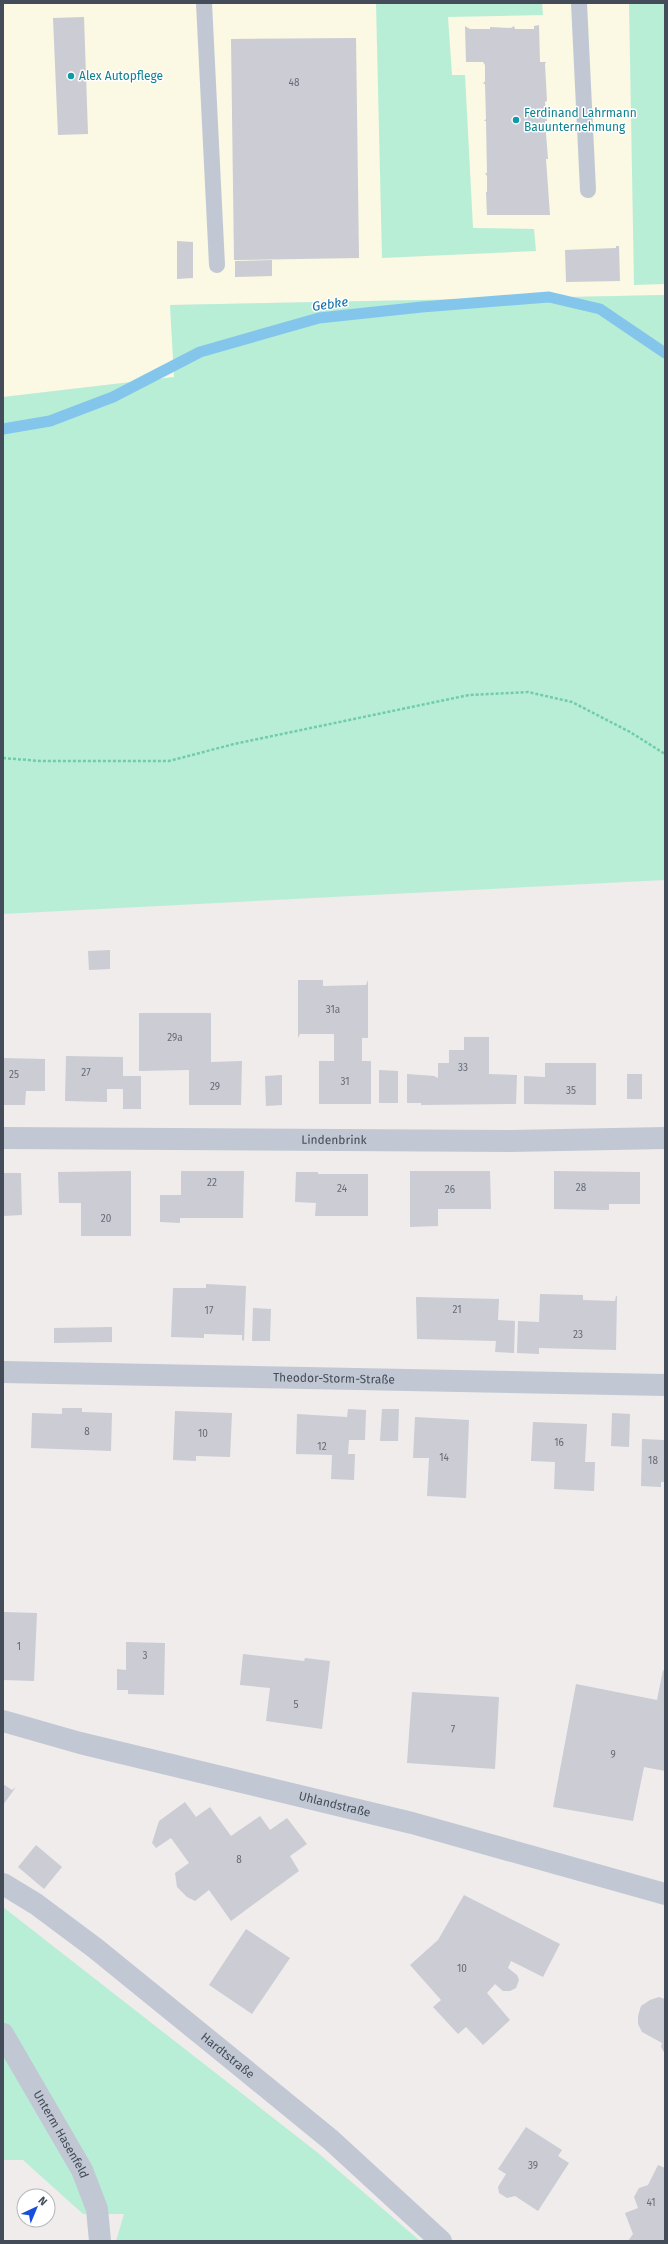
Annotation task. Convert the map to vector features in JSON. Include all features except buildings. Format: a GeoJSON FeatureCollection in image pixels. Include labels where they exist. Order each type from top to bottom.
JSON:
{"type":"FeatureCollection","features":[{"type":"Feature","properties":{"kind":"street","name":"Lindenbrink"},"geometry":{"type":"LineString","coordinates":[[3,1138],[415,1141],[665,1138]]}},
{"type":"Feature","properties":{"kind":"street","name":"Theodor-Storm-Straße"},"geometry":{"type":"LineString","coordinates":[[3,1372],[665,1385]]}},
{"type":"Feature","properties":{"kind":"street","name":"Uhlandstraße"},"geometry":{"type":"LineString","coordinates":[[3,1721],[80,1743],[412,1824],[665,1894]]}},
{"type":"Feature","properties":{"kind":"street","name":"Hardtstraße"},"geometry":{"type":"LineString","coordinates":[[3,1884],[36,1904],[95,1948],[221,2050],[331,2140],[441,2241]]}},
{"type":"Feature","properties":{"kind":"street","name":"Unterm Hasenfeld"},"geometry":{"type":"LineString","coordinates":[[3,2034],[82,2170],[97,2209],[100,2241]]}},
{"type":"Feature","properties":{"kind":"lane"},"geometry":{"type":"LineString","coordinates":[[204,3],[217,265]]}},
{"type":"Feature","properties":{"kind":"lane"},"geometry":{"type":"LineString","coordinates":[[579,3],[588,190]]}},
{"type":"Feature","properties":{"kind":"path"},"geometry":{"type":"LineString","coordinates":[[3,758],[55,761],[169,760],[234,744],[469,695],[528,692],[572,702],[630,732],[665,754]]}},
{"type":"Feature","properties":{"kind":"shaded area"},"geometry":{"type":"Polygon","coordinates":[[[3,3],[665,3],[665,295],[170,305],[175,377],[3,397],[3,3]]]}},
{"type":"Feature","properties":{"kind":"green space"},"geometry":{"type":"Polygon","coordinates":[[[376,3],[542,3],[543,15],[448,17],[452,75],[465,75],[473,228],[534,229],[536,251],[382,258],[376,3]]]}},
{"type":"Feature","properties":{"kind":"green space"},"geometry":{"type":"Polygon","coordinates":[[[629,3],[665,3],[665,284],[634,285],[629,3]]]}},
{"type":"Feature","properties":{"kind":"green space"},"geometry":{"type":"Polygon","coordinates":[[[665,295],[665,880],[3,914],[3,397],[174,377],[170,305],[665,295]]]}},
{"type":"Feature","properties":{"kind":"green space"},"geometry":{"type":"Polygon","coordinates":[[[3,1907],[318,2153],[420,2241],[116,2241],[124,2214],[83,2214],[56,2190],[56,2188],[54,2188],[23,2160],[3,2160],[3,1907]]]}},
{"type":"Feature","properties":{"kind":"waterway","name":"Gebke"},"geometry":{"type":"LineString","coordinates":[[3,429],[50,421],[113,397],[200,352],[319,318],[422,307],[549,297],[600,309],[665,353]]}},
{"type":"Feature","properties":{"kind":"place","name":"Alex Autopflege"},"geometry":{"type":"Point","coordinates":[71,76]}},
{"type":"Feature","properties":{"kind":"place","name":"Ferdinand Lahrmann Bauunternehmung"},"geometry":{"type":"Point","coordinates":[516,120]}}]}
